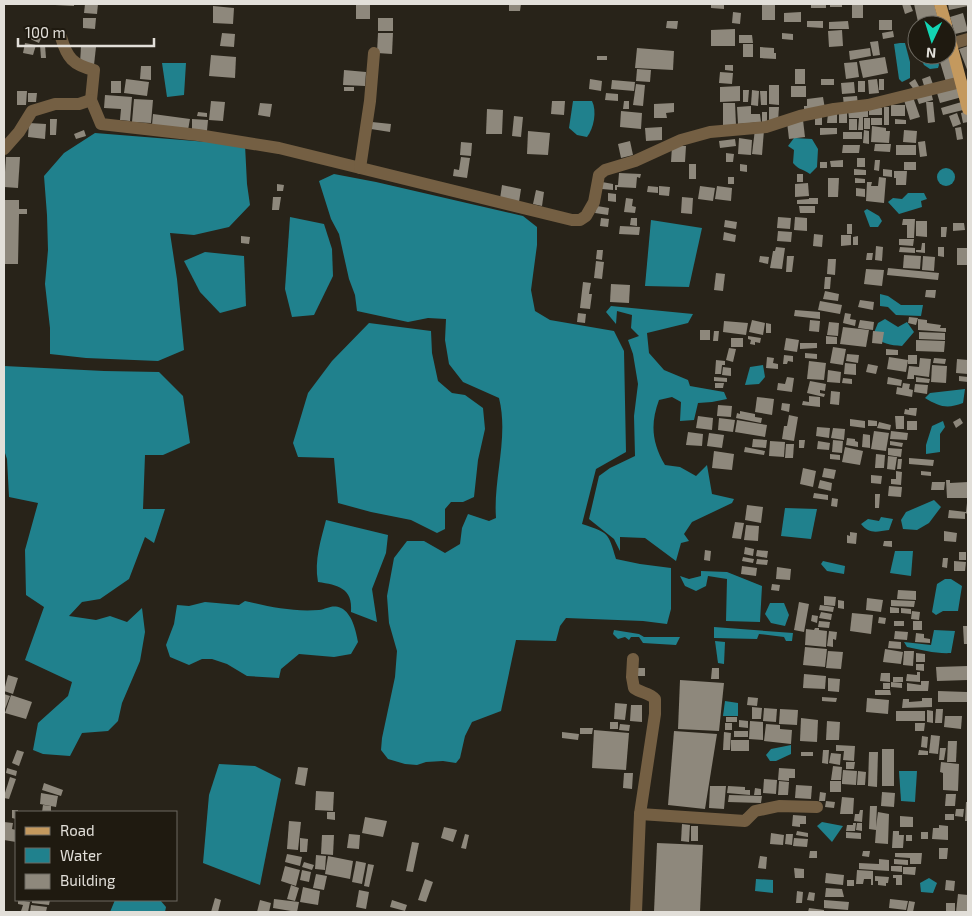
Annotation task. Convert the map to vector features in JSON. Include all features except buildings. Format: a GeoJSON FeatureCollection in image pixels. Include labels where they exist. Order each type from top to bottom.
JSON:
{"type":"FeatureCollection","features":[{"type":"Feature","properties":{"kind":"main road"},"geometry":{"type":"LineString","coordinates":[[957,65],[968,109]]}},
{"type":"Feature","properties":{"kind":"street"},"geometry":{"type":"LineString","coordinates":[[61,37],[65,52],[79,67],[94,70],[91,100],[100,123],[104,125],[198,135],[270,147],[572,220],[580,220],[586,216],[594,202],[599,175],[605,170],[635,161],[681,140],[710,132],[766,127],[800,116],[868,105],[961,82]]}},
{"type":"Feature","properties":{"kind":"street"},"geometry":{"type":"LineString","coordinates":[[360,168],[370,101],[374,54]]}},
{"type":"Feature","properties":{"kind":"street"},"geometry":{"type":"LineString","coordinates":[[4,150],[19,132],[32,111],[55,104],[79,104],[91,100]]}},
{"type":"Feature","properties":{"kind":"street"},"geometry":{"type":"LineString","coordinates":[[633,659],[632,677],[634,688],[642,693],[651,695],[655,699],[655,714],[640,814],[636,912]]}},
{"type":"Feature","properties":{"kind":"street"},"geometry":{"type":"LineString","coordinates":[[640,814],[745,821],[756,811],[779,806],[817,807]]}},
{"type":"Feature","properties":{"kind":"water"},"geometry":{"type":"Polygon","coordinates":[[[905,43],[907,51],[907,65],[910,65],[910,78],[902,82],[899,79],[894,44],[905,43]]]}},
{"type":"Feature","properties":{"kind":"water"},"geometry":{"type":"Polygon","coordinates":[[[162,63],[186,63],[184,95],[167,97],[162,63]]]}},
{"type":"Feature","properties":{"kind":"water"},"geometry":{"type":"Polygon","coordinates":[[[924,65],[939,65],[938,68],[930,69],[924,65]]]}},
{"type":"Feature","properties":{"kind":"water"},"geometry":{"type":"Polygon","coordinates":[[[573,101],[592,101],[594,105],[594,119],[587,137],[577,135],[569,128],[573,101]]]}},
{"type":"Feature","properties":{"kind":"water"},"geometry":{"type":"Polygon","coordinates":[[[95,133],[245,145],[250,205],[229,227],[194,235],[170,233],[184,350],[158,361],[86,358],[50,354],[50,328],[45,284],[48,250],[44,176],[64,153],[95,133]]]}},
{"type":"Feature","properties":{"kind":"water"},"geometry":{"type":"Polygon","coordinates":[[[794,138],[812,139],[818,149],[817,167],[810,174],[793,163],[794,150],[788,146],[794,138]]]}},
{"type":"Feature","properties":{"kind":"water"},"geometry":{"type":"Polygon","coordinates":[[[946,168],[952,171],[955,177],[952,183],[946,186],[940,183],[937,177],[940,171],[946,168]]]}},
{"type":"Feature","properties":{"kind":"water"},"geometry":{"type":"Polygon","coordinates":[[[334,174],[523,216],[537,227],[537,245],[531,290],[535,311],[550,320],[614,331],[624,351],[626,452],[596,469],[582,524],[598,529],[609,538],[616,559],[671,568],[671,609],[667,624],[643,621],[566,618],[560,626],[556,641],[516,640],[501,711],[472,722],[465,736],[460,758],[456,763],[443,761],[426,762],[417,765],[405,764],[388,759],[381,750],[395,677],[397,651],[389,623],[387,596],[394,558],[407,541],[424,541],[445,553],[460,544],[462,528],[468,514],[489,521],[496,518],[502,443],[502,413],[499,398],[463,382],[449,364],[445,340],[446,319],[428,318],[408,322],[357,311],[355,295],[349,279],[339,234],[331,219],[319,181],[334,174]]]}},
{"type":"Feature","properties":{"kind":"water"},"geometry":{"type":"Polygon","coordinates":[[[908,193],[924,193],[927,199],[921,201],[922,207],[899,214],[888,202],[893,198],[902,199],[908,193]]]}},
{"type":"Feature","properties":{"kind":"water"},"geometry":{"type":"Polygon","coordinates":[[[867,209],[879,216],[882,221],[878,227],[870,227],[864,211],[867,209]]]}},
{"type":"Feature","properties":{"kind":"water"},"geometry":{"type":"Polygon","coordinates":[[[290,217],[324,224],[332,249],[333,276],[314,315],[292,317],[285,289],[290,217]]]}},
{"type":"Feature","properties":{"kind":"water"},"geometry":{"type":"Polygon","coordinates":[[[651,220],[702,228],[689,287],[645,286],[651,220]]]}},
{"type":"Feature","properties":{"kind":"water"},"geometry":{"type":"Polygon","coordinates":[[[205,252],[244,256],[246,306],[220,313],[200,292],[184,261],[205,252]]]}},
{"type":"Feature","properties":{"kind":"water"},"geometry":{"type":"Polygon","coordinates":[[[880,294],[888,296],[901,305],[923,305],[921,316],[896,315],[888,307],[880,306],[880,294]]]}},
{"type":"Feature","properties":{"kind":"water"},"geometry":{"type":"Polygon","coordinates":[[[611,306],[693,314],[688,323],[647,333],[649,353],[664,370],[688,380],[690,386],[724,392],[727,399],[698,403],[694,420],[680,421],[681,402],[672,397],[659,400],[656,409],[654,417],[655,441],[665,465],[680,467],[696,476],[707,465],[712,494],[734,499],[732,503],[692,522],[684,534],[689,541],[681,543],[676,561],[645,538],[620,537],[620,551],[614,539],[589,519],[599,476],[610,468],[635,456],[634,416],[638,384],[633,354],[628,340],[639,336],[631,328],[632,315],[617,311],[616,324],[606,312],[611,306]]]}},
{"type":"Feature","properties":{"kind":"water"},"geometry":{"type":"Polygon","coordinates":[[[885,319],[898,327],[907,322],[914,332],[902,346],[886,343],[873,335],[878,323],[885,319]]]}},
{"type":"Feature","properties":{"kind":"water"},"geometry":{"type":"Polygon","coordinates":[[[369,323],[431,331],[432,353],[438,381],[452,393],[465,395],[483,408],[485,429],[478,460],[474,497],[463,502],[451,502],[445,509],[445,529],[437,533],[411,520],[338,503],[334,458],[298,457],[293,443],[308,393],[332,361],[369,323]]]}},
{"type":"Feature","properties":{"kind":"water"},"geometry":{"type":"Polygon","coordinates":[[[763,365],[765,377],[759,384],[745,385],[750,367],[763,365]]]}},
{"type":"Feature","properties":{"kind":"water"},"geometry":{"type":"Polygon","coordinates":[[[4,366],[159,372],[183,396],[190,443],[163,455],[145,455],[143,509],[165,509],[154,543],[145,537],[129,579],[100,599],[82,602],[69,616],[96,620],[110,616],[127,622],[142,608],[145,632],[140,661],[122,703],[118,721],[108,731],[82,733],[70,756],[43,754],[33,750],[38,723],[68,696],[72,682],[25,660],[44,607],[26,595],[25,550],[38,503],[9,497],[7,459],[4,450],[4,366]]]}},
{"type":"Feature","properties":{"kind":"water"},"geometry":{"type":"Polygon","coordinates":[[[965,389],[963,403],[952,406],[939,405],[925,398],[930,393],[965,389]]]}},
{"type":"Feature","properties":{"kind":"water"},"geometry":{"type":"Polygon","coordinates":[[[943,421],[945,427],[940,434],[940,452],[926,454],[926,445],[932,426],[943,421]]]}},
{"type":"Feature","properties":{"kind":"water"},"geometry":{"type":"Polygon","coordinates":[[[934,500],[941,507],[929,523],[917,530],[903,529],[901,520],[906,512],[934,500]]]}},
{"type":"Feature","properties":{"kind":"water"},"geometry":{"type":"Polygon","coordinates":[[[785,508],[817,509],[811,539],[781,536],[785,508]]]}},
{"type":"Feature","properties":{"kind":"water"},"geometry":{"type":"Polygon","coordinates":[[[881,517],[893,519],[889,530],[870,531],[861,524],[868,519],[879,521],[881,517]]]}},
{"type":"Feature","properties":{"kind":"water"},"geometry":{"type":"Polygon","coordinates":[[[326,520],[388,535],[386,553],[372,589],[377,622],[351,612],[350,598],[343,589],[338,586],[318,582],[317,558],[326,520]]]}},
{"type":"Feature","properties":{"kind":"water"},"geometry":{"type":"Polygon","coordinates":[[[895,551],[913,551],[911,576],[890,573],[895,551]]]}},
{"type":"Feature","properties":{"kind":"water"},"geometry":{"type":"Polygon","coordinates":[[[823,561],[845,566],[844,574],[827,571],[821,564],[823,561]]]}},
{"type":"Feature","properties":{"kind":"water"},"geometry":{"type":"Polygon","coordinates":[[[701,571],[727,572],[762,586],[760,622],[726,621],[727,579],[708,576],[706,586],[696,591],[685,586],[680,576],[689,579],[701,576],[701,571]]]}},
{"type":"Feature","properties":{"kind":"water"},"geometry":{"type":"Polygon","coordinates":[[[945,579],[951,579],[962,586],[958,611],[943,611],[936,615],[932,612],[937,584],[945,579]]]}},
{"type":"Feature","properties":{"kind":"water"},"geometry":{"type":"Polygon","coordinates":[[[245,601],[291,610],[319,610],[335,606],[341,608],[351,618],[358,642],[351,654],[334,657],[299,654],[281,669],[279,678],[247,676],[227,664],[212,659],[202,659],[189,665],[170,657],[166,645],[174,624],[177,605],[189,606],[205,602],[239,605],[245,601]]]}},
{"type":"Feature","properties":{"kind":"water"},"geometry":{"type":"Polygon","coordinates":[[[770,603],[784,603],[789,615],[785,626],[771,623],[765,614],[770,603]]]}},
{"type":"Feature","properties":{"kind":"water"},"geometry":{"type":"Polygon","coordinates":[[[714,627],[793,633],[792,641],[786,641],[784,637],[759,634],[757,639],[714,638],[714,627]]]}},
{"type":"Feature","properties":{"kind":"water"},"geometry":{"type":"Polygon","coordinates":[[[614,630],[639,634],[644,637],[680,637],[676,645],[643,643],[639,637],[631,637],[629,640],[625,637],[618,639],[613,634],[614,630]]]}},
{"type":"Feature","properties":{"kind":"water"},"geometry":{"type":"Polygon","coordinates":[[[934,630],[955,631],[951,653],[907,647],[904,642],[931,645],[934,630]]]}},
{"type":"Feature","properties":{"kind":"water"},"geometry":{"type":"Polygon","coordinates":[[[715,641],[725,642],[724,664],[718,663],[715,641]]]}},
{"type":"Feature","properties":{"kind":"water"},"geometry":{"type":"Polygon","coordinates":[[[725,701],[738,703],[738,716],[723,716],[725,701]]]}},
{"type":"Feature","properties":{"kind":"water"},"geometry":{"type":"Polygon","coordinates":[[[791,745],[791,754],[776,761],[770,761],[766,755],[771,749],[791,745]]]}},
{"type":"Feature","properties":{"kind":"water"},"geometry":{"type":"Polygon","coordinates":[[[219,764],[255,766],[281,779],[260,885],[203,863],[209,795],[219,764]]]}},
{"type":"Feature","properties":{"kind":"water"},"geometry":{"type":"Polygon","coordinates":[[[899,771],[917,771],[915,802],[901,801],[899,771]]]}},
{"type":"Feature","properties":{"kind":"water"},"geometry":{"type":"Polygon","coordinates":[[[822,822],[843,826],[832,842],[817,826],[822,822]]]}},
{"type":"Feature","properties":{"kind":"water"},"geometry":{"type":"Polygon","coordinates":[[[929,878],[937,883],[933,893],[921,892],[920,883],[929,878]]]}},
{"type":"Feature","properties":{"kind":"water"},"geometry":{"type":"Polygon","coordinates":[[[756,879],[773,880],[773,893],[755,891],[756,879]]]}},
{"type":"Feature","properties":{"kind":"water"},"geometry":{"type":"Polygon","coordinates":[[[115,901],[161,901],[166,907],[165,912],[110,912],[115,901]]]}}]}
